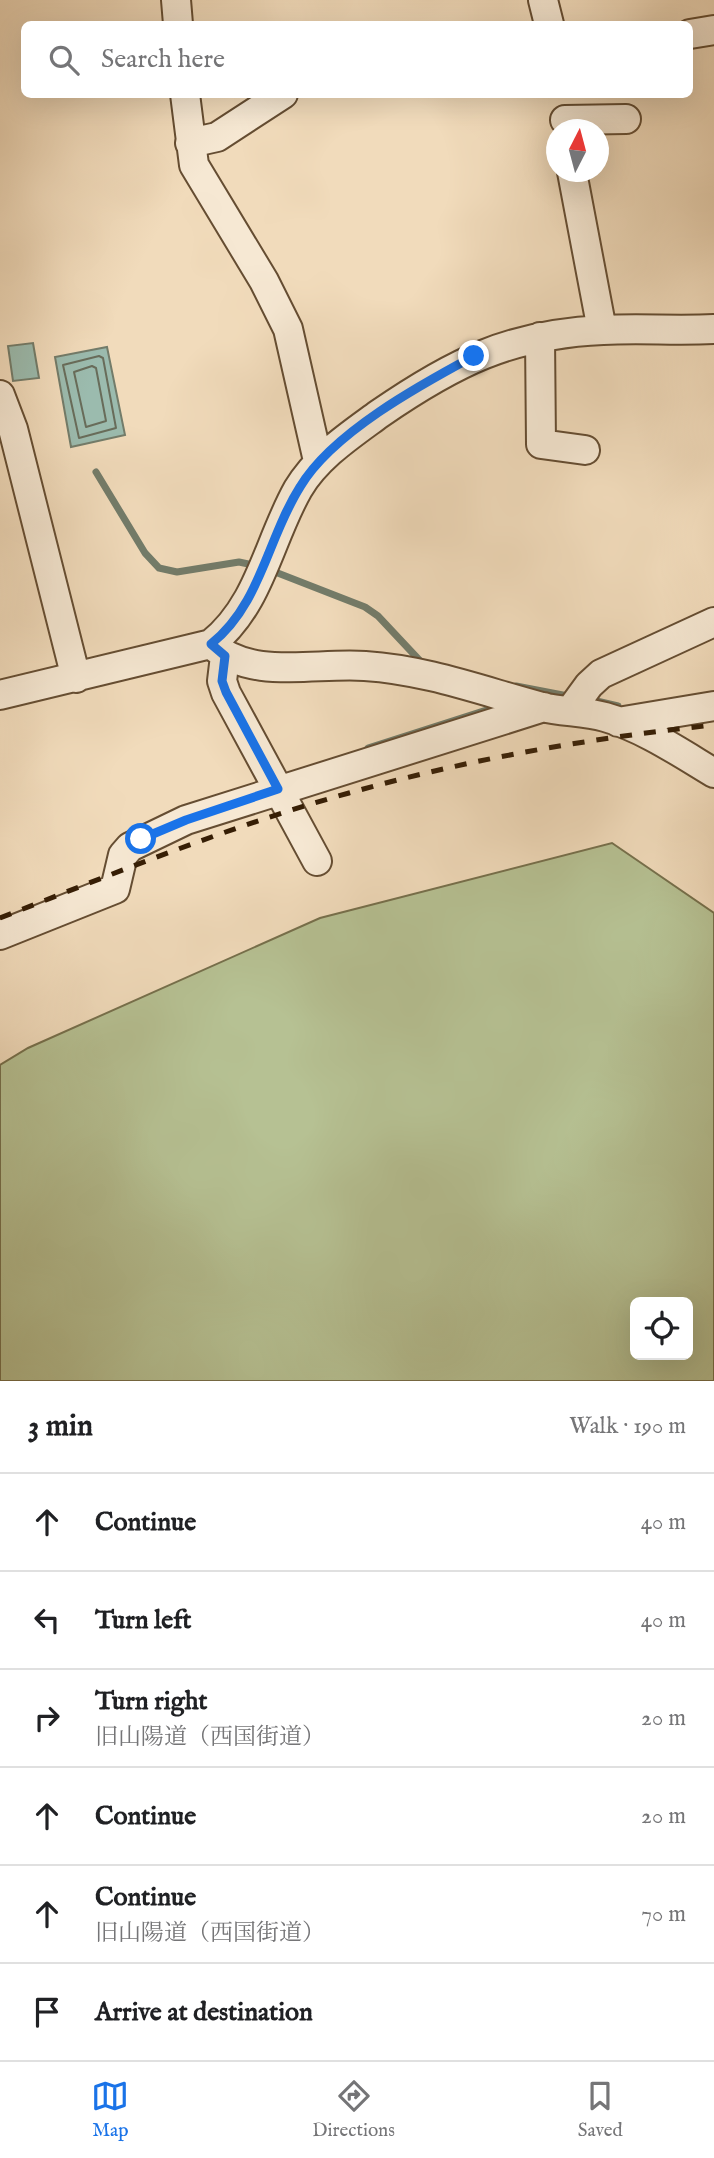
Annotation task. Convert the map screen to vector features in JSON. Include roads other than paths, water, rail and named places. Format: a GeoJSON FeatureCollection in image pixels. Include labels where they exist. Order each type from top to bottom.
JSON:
{"type":"FeatureCollection","features":[{"type":"Feature","properties":{"kind":"street"},"geometry":{"type":"LineString","coordinates":[[176,0],[178,21]]}},
{"type":"Feature","properties":{"kind":"street"},"geometry":{"type":"LineString","coordinates":[[543,0],[548,21]]}},
{"type":"Feature","properties":{"kind":"street"},"geometry":{"type":"LineString","coordinates":[[693,34],[714,30]]}},
{"type":"Feature","properties":{"kind":"street"},"geometry":{"type":"LineString","coordinates":[[185,98],[194,165],[264,281],[288,329],[318,461]]}},
{"type":"Feature","properties":{"kind":"street"},"geometry":{"type":"LineString","coordinates":[[190,143],[217,137],[277,98]]}},
{"type":"Feature","properties":{"kind":"street"},"geometry":{"type":"LineString","coordinates":[[564,115],[626,119]]}},
{"type":"Feature","properties":{"kind":"street"},"geometry":{"type":"LineString","coordinates":[[574,182],[603,330]]}},
{"type":"Feature","properties":{"kind":"street"},"geometry":{"type":"LineString","coordinates":[[317,861],[226,692],[218,650],[247,606],[290,504],[318,461],[424,383],[474,356],[540,337],[603,330],[714,329]]}},
{"type":"Feature","properties":{"kind":"street"},"geometry":{"type":"LineString","coordinates":[[540,337],[541,444],[585,450]]}},
{"type":"Feature","properties":{"kind":"street"},"geometry":{"type":"LineString","coordinates":[[0,395],[13,429],[76,678]]}},
{"type":"Feature","properties":{"kind":"street"},"geometry":{"type":"LineString","coordinates":[[0,935],[115,889],[123,855],[141,839],[186,820],[278,789],[568,704],[601,674],[616,665],[714,622]]}},
{"type":"Feature","properties":{"kind":"street"},"geometry":{"type":"LineString","coordinates":[[0,695],[218,650],[247,664],[364,666],[422,673],[568,704],[660,741],[714,773]]}},
{"type":"Feature","properties":{"kind":"street"},"geometry":{"type":"LineString","coordinates":[[618,722],[714,706]]}},
{"type":"Feature","properties":{"kind":"water"},"geometry":{"type":"Polygon","coordinates":[[[33,343],[39,378],[13,381],[8,346],[33,343]]]}},
{"type":"Feature","properties":{"kind":"water"},"geometry":{"type":"Polygon","coordinates":[[[107,347],[125,435],[71,447],[55,357],[107,347]]]}},
{"type":"Feature","properties":{"kind":"waterway"},"geometry":{"type":"LineString","coordinates":[[96,472],[145,553],[159,568],[177,572],[239,562],[258,566]]}},
{"type":"Feature","properties":{"kind":"waterway"},"geometry":{"type":"LineString","coordinates":[[270,570],[365,607],[378,616],[423,664]]}},
{"type":"Feature","properties":{"kind":"waterway"},"geometry":{"type":"LineString","coordinates":[[516,686],[573,697]]}},
{"type":"Feature","properties":{"kind":"waterway"},"geometry":{"type":"LineString","coordinates":[[588,699],[618,706]]}},
{"type":"Feature","properties":{"kind":"waterway"},"geometry":{"type":"LineString","coordinates":[[368,748],[499,706]]}},
{"type":"Feature","properties":{"kind":"railway"},"geometry":{"type":"LineString","coordinates":[[0,918],[217,835],[349,793],[530,751],[714,725]]}}]}
